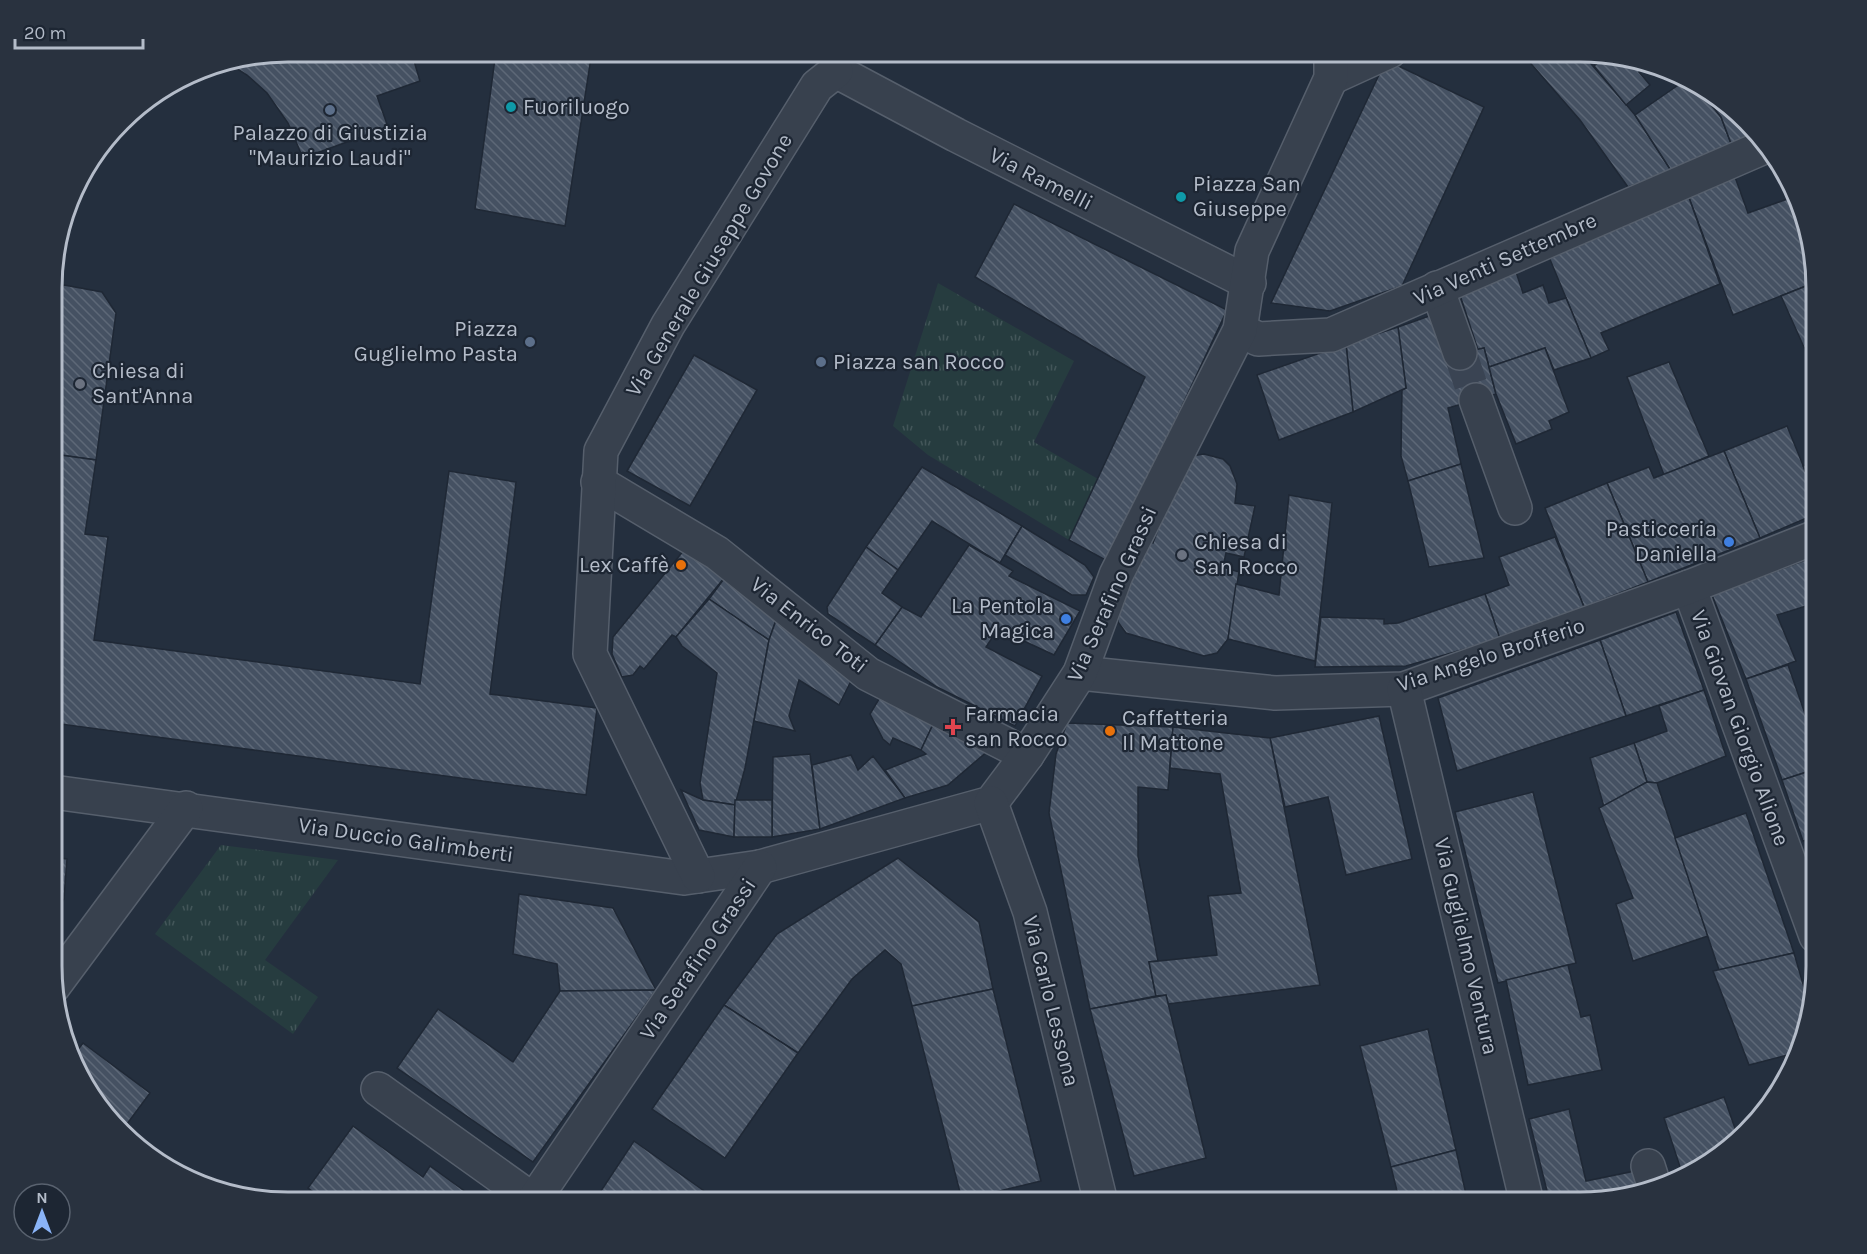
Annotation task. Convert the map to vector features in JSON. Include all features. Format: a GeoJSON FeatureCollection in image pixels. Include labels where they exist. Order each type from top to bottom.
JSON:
{"type":"FeatureCollection","features":[{"type":"Feature","properties":{"kind":"street","name":"Via Generale Giuseppe Govone"},"geometry":{"type":"LineString","coordinates":[[698,876],[590,654],[601,451],[668,325],[833,62]]}},
{"type":"Feature","properties":{"kind":"street","name":"Via Ramelli"},"geometry":{"type":"LineString","coordinates":[[836,62],[956,135],[1249,283]]}},
{"type":"Feature","properties":{"kind":"street","name":"Via Serafino Grassi"},"geometry":{"type":"LineString","coordinates":[[541,1192],[760,867],[992,803],[1027,755],[1080,673],[1116,575],[1240,330],[1249,283],[1252,251],[1331,64]]}},
{"type":"Feature","properties":{"kind":"street","name":"Via Venti Settembre"},"geometry":{"type":"LineString","coordinates":[[1240,330],[1258,339],[1330,335],[1758,149]]}},
{"type":"Feature","properties":{"kind":"street"},"geometry":{"type":"LineString","coordinates":[[1437,288],[1460,353]]}},
{"type":"Feature","properties":{"kind":"street"},"geometry":{"type":"LineString","coordinates":[[1476,400],[1515,508]]}},
{"type":"Feature","properties":{"kind":"street","name":"Via Enrico Toti"},"geometry":{"type":"LineString","coordinates":[[598,482],[717,553],[868,674],[1027,755]]}},
{"type":"Feature","properties":{"kind":"street","name":"Via Angelo Brofferio"},"geometry":{"type":"LineString","coordinates":[[1080,673],[1275,693],[1404,688],[1689,587],[1806,541]]}},
{"type":"Feature","properties":{"kind":"street","name":"Via Giovan Giorgio Alione"},"geometry":{"type":"LineString","coordinates":[[1689,587],[1806,911]]}},
{"type":"Feature","properties":{"kind":"street","name":"Via Guglielmo Ventura"},"geometry":{"type":"LineString","coordinates":[[1404,688],[1524,1192]]}},
{"type":"Feature","properties":{"kind":"street","name":"Via Duccio Galimberti"},"geometry":{"type":"LineString","coordinates":[[62,793],[186,808],[684,878],[760,867]]}},
{"type":"Feature","properties":{"kind":"street","name":"Via Carlo Lessona"},"geometry":{"type":"LineString","coordinates":[[992,803],[1030,912],[1098,1192]]}},
{"type":"Feature","properties":{"kind":"street"},"geometry":{"type":"LineString","coordinates":[[62,975],[186,808]]}},
{"type":"Feature","properties":{"kind":"street"},"geometry":{"type":"LineString","coordinates":[[378,1089],[520,1192]]}},
{"type":"Feature","properties":{"kind":"green space"},"geometry":{"type":"Polygon","coordinates":[[[938,283],[1074,361],[1034,442],[1098,479],[1069,540],[928,455],[893,426],[938,283]]]}},
{"type":"Feature","properties":{"kind":"green space"},"geometry":{"type":"Polygon","coordinates":[[[221,845],[338,860],[265,960],[318,997],[293,1034],[155,934],[221,845]]]}},
{"type":"Feature","properties":{"kind":"building","name":"Palazzo di Giustizia \"Maurizio Laudi\""},"geometry":{"type":"Polygon","coordinates":[[[273,62],[414,62],[420,81],[377,96],[388,127],[303,158],[288,123],[267,93],[235,68],[273,62]]]}},
{"type":"Feature","properties":{"kind":"building"},"geometry":{"type":"Polygon","coordinates":[[[495,62],[590,62],[565,226],[475,209],[495,62]]]}},
{"type":"Feature","properties":{"kind":"building"},"geometry":{"type":"Polygon","coordinates":[[[1385,62],[1390,62],[1484,107],[1402,286],[1330,311],[1271,303],[1385,62]]]}},
{"type":"Feature","properties":{"kind":"building"},"geometry":{"type":"Polygon","coordinates":[[[1530,62],[1589,62],[1635,115],[1672,172],[1628,187],[1580,120],[1530,62]]]}},
{"type":"Feature","properties":{"kind":"building"},"geometry":{"type":"Polygon","coordinates":[[[1599,62],[1609,63],[1638,69],[1641,70],[1639,72],[1650,85],[1626,105],[1594,66],[1599,62]]]}},
{"type":"Feature","properties":{"kind":"building"},"geometry":{"type":"Polygon","coordinates":[[[1679,85],[1710,103],[1721,117],[1732,146],[1672,172],[1635,115],[1679,85]]]}},
{"type":"Feature","properties":{"kind":"building"},"geometry":{"type":"Polygon","coordinates":[[[1710,103],[1750,140],[1732,146],[1721,117],[1710,103]]]}},
{"type":"Feature","properties":{"kind":"building"},"geometry":{"type":"Polygon","coordinates":[[[1735,177],[1748,213],[1787,199],[1798,229],[1804,258],[1806,286],[1733,315],[1688,195],[1735,177]]]}},
{"type":"Feature","properties":{"kind":"building"},"geometry":{"type":"Polygon","coordinates":[[[1688,195],[1720,284],[1601,333],[1609,350],[1591,358],[1549,257],[1688,195]]]}},
{"type":"Feature","properties":{"kind":"building"},"geometry":{"type":"Polygon","coordinates":[[[1014,204],[1227,310],[1109,562],[1069,540],[1145,377],[975,277],[1014,204]]]}},
{"type":"Feature","properties":{"kind":"building"},"geometry":{"type":"Polygon","coordinates":[[[1516,272],[1523,293],[1543,285],[1549,303],[1566,298],[1591,358],[1554,370],[1545,348],[1489,367],[1484,348],[1478,350],[1460,295],[1516,272]]]}},
{"type":"Feature","properties":{"kind":"building","name":"Chiesa di Sant'Anna"},"geometry":{"type":"Polygon","coordinates":[[[62,286],[102,292],[116,313],[96,460],[62,455],[62,286]]]}},
{"type":"Feature","properties":{"kind":"building"},"geometry":{"type":"Polygon","coordinates":[[[1806,286],[1806,352],[1781,296],[1806,286]]]}},
{"type":"Feature","properties":{"kind":"building"},"geometry":{"type":"Polygon","coordinates":[[[1435,314],[1445,356],[1484,348],[1496,394],[1448,408],[1461,464],[1408,481],[1401,456],[1402,390],[1406,388],[1398,327],[1435,314]]]}},
{"type":"Feature","properties":{"kind":"building"},"geometry":{"type":"Polygon","coordinates":[[[1398,327],[1406,388],[1353,412],[1346,344],[1398,327]]]}},
{"type":"Feature","properties":{"kind":"building"},"geometry":{"type":"Polygon","coordinates":[[[1346,344],[1353,412],[1279,440],[1257,375],[1346,344]]]}},
{"type":"Feature","properties":{"kind":"building"},"geometry":{"type":"Polygon","coordinates":[[[1545,348],[1569,412],[1549,421],[1552,429],[1516,444],[1496,394],[1489,367],[1545,348]]]}},
{"type":"Feature","properties":{"kind":"building"},"geometry":{"type":"Polygon","coordinates":[[[694,355],[757,390],[690,506],[627,471],[694,355]]]}},
{"type":"Feature","properties":{"kind":"building"},"geometry":{"type":"Polygon","coordinates":[[[1669,362],[1709,456],[1664,475],[1627,377],[1669,362]]]}},
{"type":"Feature","properties":{"kind":"building"},"geometry":{"type":"Polygon","coordinates":[[[1787,426],[1806,473],[1806,518],[1760,538],[1724,451],[1787,426]]]}},
{"type":"Feature","properties":{"kind":"building"},"geometry":{"type":"Polygon","coordinates":[[[1724,451],[1760,538],[1648,582],[1607,483],[1649,467],[1654,478],[1724,451]]]}},
{"type":"Feature","properties":{"kind":"building","name":"Chiesa di San Rocco"},"geometry":{"type":"Polygon","coordinates":[[[1204,454],[1223,459],[1230,466],[1237,484],[1235,503],[1255,506],[1244,557],[1226,553],[1223,567],[1239,572],[1228,639],[1217,653],[1204,656],[1126,633],[1118,622],[1119,610],[1145,539],[1153,543],[1170,497],[1192,456],[1204,454]]]}},
{"type":"Feature","properties":{"kind":"building"},"geometry":{"type":"Polygon","coordinates":[[[62,455],[96,460],[85,534],[108,537],[94,640],[420,684],[449,471],[516,482],[490,694],[597,708],[586,795],[62,724],[62,455]]]}},
{"type":"Feature","properties":{"kind":"building"},"geometry":{"type":"Polygon","coordinates":[[[1461,464],[1484,558],[1429,567],[1408,481],[1461,464]]]}},
{"type":"Feature","properties":{"kind":"building"},"geometry":{"type":"Polygon","coordinates":[[[922,467],[1022,526],[1000,563],[932,521],[898,570],[866,547],[922,467]]]}},
{"type":"Feature","properties":{"kind":"building"},"geometry":{"type":"Polygon","coordinates":[[[1607,483],[1648,582],[1584,607],[1545,508],[1607,483]]]}},
{"type":"Feature","properties":{"kind":"building"},"geometry":{"type":"Polygon","coordinates":[[[1289,495],[1332,503],[1315,661],[1228,639],[1236,584],[1279,595],[1289,495]]]}},
{"type":"Feature","properties":{"kind":"building"},"geometry":{"type":"Polygon","coordinates":[[[1022,526],[1085,565],[1094,577],[1086,595],[1072,595],[1005,555],[1022,526]]]}},
{"type":"Feature","properties":{"kind":"building"},"geometry":{"type":"Polygon","coordinates":[[[1555,537],[1584,607],[1500,639],[1485,594],[1509,585],[1499,557],[1555,537]]]}},
{"type":"Feature","properties":{"kind":"building"},"geometry":{"type":"Polygon","coordinates":[[[689,544],[729,572],[676,637],[672,635],[644,669],[640,666],[633,675],[622,677],[612,654],[613,637],[689,544]]]}},
{"type":"Feature","properties":{"kind":"building"},"geometry":{"type":"Polygon","coordinates":[[[969,545],[1013,571],[1009,576],[1080,611],[1054,655],[998,629],[986,647],[1042,676],[1015,726],[937,687],[875,645],[902,607],[921,617],[969,545]]]}},
{"type":"Feature","properties":{"kind":"building"},"geometry":{"type":"Polygon","coordinates":[[[866,547],[898,570],[882,593],[902,607],[875,645],[828,614],[827,607],[866,547]]]}},
{"type":"Feature","properties":{"kind":"building"},"geometry":{"type":"Polygon","coordinates":[[[1806,560],[1806,606],[1777,615],[1796,661],[1746,679],[1712,595],[1806,560]]]}},
{"type":"Feature","properties":{"kind":"building"},"geometry":{"type":"Polygon","coordinates":[[[729,572],[780,609],[769,640],[709,599],[729,572]]]}},
{"type":"Feature","properties":{"kind":"building"},"geometry":{"type":"Polygon","coordinates":[[[1485,594],[1500,639],[1406,666],[1315,667],[1321,617],[1384,619],[1384,624],[1398,623],[1485,594]]]}},
{"type":"Feature","properties":{"kind":"building"},"geometry":{"type":"Polygon","coordinates":[[[709,599],[769,640],[745,768],[735,805],[703,800],[700,783],[717,673],[682,646],[676,637],[709,599]]]}},
{"type":"Feature","properties":{"kind":"building"},"geometry":{"type":"Polygon","coordinates":[[[780,609],[855,673],[839,705],[799,680],[789,716],[795,731],[754,721],[769,640],[780,609]]]}},
{"type":"Feature","properties":{"kind":"building"},"geometry":{"type":"Polygon","coordinates":[[[1676,612],[1704,690],[1626,716],[1600,640],[1676,612]]]}},
{"type":"Feature","properties":{"kind":"building"},"geometry":{"type":"Polygon","coordinates":[[[1600,640],[1626,716],[1457,771],[1438,698],[1600,640]]]}},
{"type":"Feature","properties":{"kind":"building"},"geometry":{"type":"Polygon","coordinates":[[[1788,665],[1806,717],[1806,772],[1782,780],[1746,679],[1788,665]]]}},
{"type":"Feature","properties":{"kind":"building"},"geometry":{"type":"Polygon","coordinates":[[[885,689],[936,718],[921,750],[893,738],[890,745],[883,739],[870,714],[885,689]]]}},
{"type":"Feature","properties":{"kind":"building"},"geometry":{"type":"Polygon","coordinates":[[[1704,690],[1726,756],[1657,783],[1647,782],[1634,743],[1667,731],[1659,706],[1704,690]]]}},
{"type":"Feature","properties":{"kind":"building"},"geometry":{"type":"Polygon","coordinates":[[[1379,716],[1412,859],[1346,875],[1328,797],[1285,807],[1270,738],[1379,716]]]}},
{"type":"Feature","properties":{"kind":"building"},"geometry":{"type":"Polygon","coordinates":[[[936,718],[989,750],[948,785],[905,798],[885,770],[926,754],[921,750],[936,718]]]}},
{"type":"Feature","properties":{"kind":"building"},"geometry":{"type":"Polygon","coordinates":[[[1067,723],[1173,727],[1168,790],[1138,787],[1138,856],[1158,961],[1149,962],[1156,996],[1090,1009],[1049,813],[1056,754],[1067,723]]]}},
{"type":"Feature","properties":{"kind":"building"},"geometry":{"type":"Polygon","coordinates":[[[1173,727],[1270,738],[1320,985],[1168,1004],[1166,995],[1156,996],[1149,962],[1217,955],[1208,896],[1241,893],[1220,774],[1170,768],[1173,727]]]}},
{"type":"Feature","properties":{"kind":"building"},"geometry":{"type":"Polygon","coordinates":[[[1634,743],[1647,782],[1604,807],[1590,758],[1634,743]]]}},
{"type":"Feature","properties":{"kind":"building"},"geometry":{"type":"Polygon","coordinates":[[[810,754],[820,829],[772,837],[773,757],[810,754]]]}},
{"type":"Feature","properties":{"kind":"building"},"geometry":{"type":"Polygon","coordinates":[[[851,755],[858,770],[873,756],[905,798],[820,829],[812,765],[851,755]]]}},
{"type":"Feature","properties":{"kind":"building"},"geometry":{"type":"Polygon","coordinates":[[[1806,772],[1806,840],[1803,841],[1782,780],[1806,772]]]}},
{"type":"Feature","properties":{"kind":"building"},"geometry":{"type":"Polygon","coordinates":[[[1647,782],[1657,783],[1708,936],[1633,961],[1616,904],[1633,898],[1599,808],[1647,782]]]}},
{"type":"Feature","properties":{"kind":"building"},"geometry":{"type":"Polygon","coordinates":[[[681,790],[703,800],[735,805],[734,837],[699,830],[681,790]]]}},
{"type":"Feature","properties":{"kind":"building"},"geometry":{"type":"Polygon","coordinates":[[[1533,792],[1576,963],[1498,983],[1455,812],[1533,792]]]}},
{"type":"Feature","properties":{"kind":"building"},"geometry":{"type":"Polygon","coordinates":[[[735,800],[772,800],[772,837],[734,837],[735,800]]]}},
{"type":"Feature","properties":{"kind":"building"},"geometry":{"type":"Polygon","coordinates":[[[1746,813],[1794,953],[1719,970],[1675,838],[1746,813]]]}},
{"type":"Feature","properties":{"kind":"building"},"geometry":{"type":"Polygon","coordinates":[[[62,858],[67,859],[62,902],[62,858]]]}},
{"type":"Feature","properties":{"kind":"building"},"geometry":{"type":"Polygon","coordinates":[[[898,858],[979,922],[993,989],[912,1006],[901,964],[885,950],[852,979],[798,1053],[724,1005],[777,934],[898,858]]]}},
{"type":"Feature","properties":{"kind":"building"},"geometry":{"type":"Polygon","coordinates":[[[519,894],[613,908],[656,990],[560,991],[557,964],[513,954],[519,894]]]}},
{"type":"Feature","properties":{"kind":"building"},"geometry":{"type":"Polygon","coordinates":[[[1794,953],[1804,989],[1804,996],[1798,1025],[1787,1055],[1749,1065],[1713,971],[1794,953]]]}},
{"type":"Feature","properties":{"kind":"building"},"geometry":{"type":"Polygon","coordinates":[[[1568,965],[1581,1017],[1590,1015],[1602,1070],[1528,1085],[1506,980],[1568,965]]]}},
{"type":"Feature","properties":{"kind":"building"},"geometry":{"type":"Polygon","coordinates":[[[993,989],[1041,1181],[995,1192],[960,1192],[912,1006],[993,989]]]}},
{"type":"Feature","properties":{"kind":"building"},"geometry":{"type":"Polygon","coordinates":[[[656,990],[533,1162],[397,1068],[438,1009],[513,1062],[560,991],[656,990]]]}},
{"type":"Feature","properties":{"kind":"building"},"geometry":{"type":"Polygon","coordinates":[[[1166,995],[1206,1158],[1134,1176],[1090,1009],[1166,995]]]}},
{"type":"Feature","properties":{"kind":"building"},"geometry":{"type":"Polygon","coordinates":[[[724,1005],[798,1053],[725,1158],[652,1109],[724,1005]]]}},
{"type":"Feature","properties":{"kind":"building"},"geometry":{"type":"Polygon","coordinates":[[[1428,1029],[1456,1150],[1391,1167],[1360,1046],[1428,1029]]]}},
{"type":"Feature","properties":{"kind":"building"},"geometry":{"type":"Polygon","coordinates":[[[83,1043],[150,1093],[127,1124],[100,1092],[78,1050],[83,1043]]]}},
{"type":"Feature","properties":{"kind":"building"},"geometry":{"type":"Polygon","coordinates":[[[1724,1097],[1735,1129],[1717,1146],[1680,1168],[1664,1118],[1724,1097]]]}},
{"type":"Feature","properties":{"kind":"building"},"geometry":{"type":"Polygon","coordinates":[[[1569,1109],[1586,1181],[1635,1171],[1638,1185],[1609,1191],[1547,1192],[1529,1119],[1569,1109]]]}},
{"type":"Feature","properties":{"kind":"building"},"geometry":{"type":"Polygon","coordinates":[[[353,1126],[423,1177],[430,1166],[466,1192],[313,1192],[308,1188],[353,1126]]]}},
{"type":"Feature","properties":{"kind":"building"},"geometry":{"type":"Polygon","coordinates":[[[634,1141],[706,1192],[600,1192],[634,1141]]]}},
{"type":"Feature","properties":{"kind":"building"},"geometry":{"type":"Polygon","coordinates":[[[1456,1150],[1466,1192],[1397,1192],[1391,1167],[1456,1150]]]}},
{"type":"Feature","properties":{"kind":"tunnel"},"geometry":{"type":"LineString","coordinates":[[1460,353],[1476,400]]}},
{"type":"Feature","properties":{"kind":"place","name":"Fuoriluogo"},"geometry":{"type":"Point","coordinates":[511,107]}},
{"type":"Feature","properties":{"kind":"place","name":"Palazzo di Giustizia \"Maurizio Laudi\""},"geometry":{"type":"Point","coordinates":[330,110]}},
{"type":"Feature","properties":{"kind":"place","name":"Piazza San Giuseppe"},"geometry":{"type":"Point","coordinates":[1181,197]}},
{"type":"Feature","properties":{"kind":"place","name":"Piazza Guglielmo Pasta"},"geometry":{"type":"Point","coordinates":[530,342]}},
{"type":"Feature","properties":{"kind":"place","name":"Piazza san Rocco"},"geometry":{"type":"Point","coordinates":[821,362]}},
{"type":"Feature","properties":{"kind":"place","name":"Chiesa di Sant'Anna"},"geometry":{"type":"Point","coordinates":[80,384]}},
{"type":"Feature","properties":{"kind":"place","name":"Pasticceria Daniella"},"geometry":{"type":"Point","coordinates":[1729,542]}},
{"type":"Feature","properties":{"kind":"place","name":"Chiesa di San Rocco"},"geometry":{"type":"Point","coordinates":[1182,555]}},
{"type":"Feature","properties":{"kind":"place","name":"Lex Caffè"},"geometry":{"type":"Point","coordinates":[681,565]}},
{"type":"Feature","properties":{"kind":"place","name":"La Pentola Magica"},"geometry":{"type":"Point","coordinates":[1066,619]}},
{"type":"Feature","properties":{"kind":"place","name":"Farmacia san Rocco"},"geometry":{"type":"Point","coordinates":[953,727]}},
{"type":"Feature","properties":{"kind":"place","name":"Caffetteria Il Mattone"},"geometry":{"type":"Point","coordinates":[1110,731]}}]}
